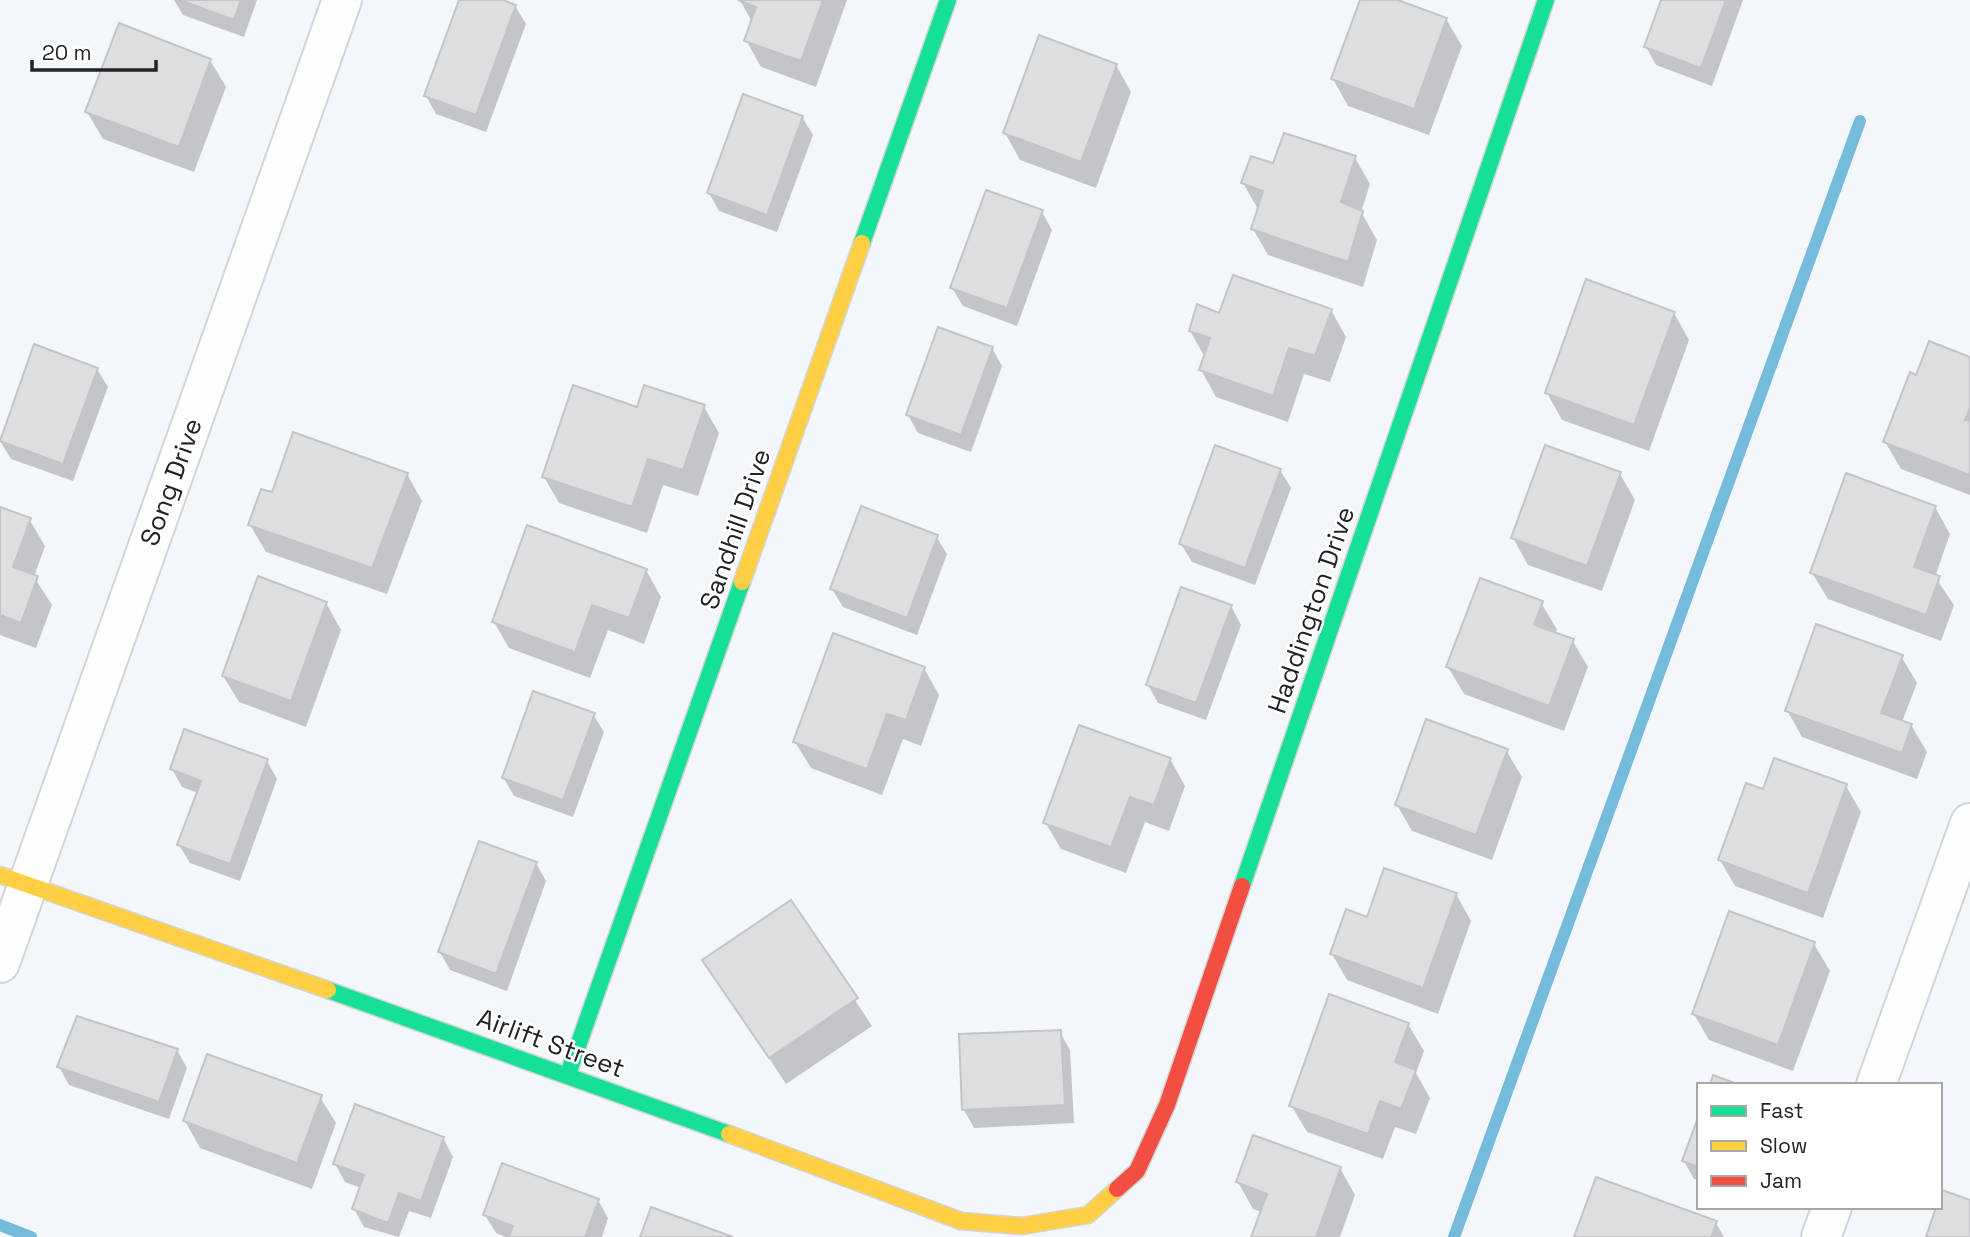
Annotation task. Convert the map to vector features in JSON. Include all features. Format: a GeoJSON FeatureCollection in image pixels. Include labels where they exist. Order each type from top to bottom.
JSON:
{"type":"FeatureCollection","features":[{"type":"Feature","properties":{"kind":"street","name":"Song Drive"},"geometry":{"type":"LineString","coordinates":[[0,963],[14,880],[342,0]]}},
{"type":"Feature","properties":{"kind":"street","name":"Sandhill Drive"},"geometry":{"type":"LineString","coordinates":[[568,1074],[948,0]]}},
{"type":"Feature","properties":{"kind":"street","name":"Haddington Drive"},"geometry":{"type":"LineString","coordinates":[[1088,1215],[1137,1171],[1167,1105],[1546,0]]}},
{"type":"Feature","properties":{"kind":"street"},"geometry":{"type":"LineString","coordinates":[[1877,1083],[1970,823]]}},
{"type":"Feature","properties":{"kind":"street","name":"Airlift Street"},"geometry":{"type":"LineString","coordinates":[[14,880],[568,1074],[961,1222],[1022,1226],[1088,1215]]}},
{"type":"Feature","properties":{"kind":"street"},"geometry":{"type":"LineString","coordinates":[[1821,1237],[1831,1209]]}},
{"type":"Feature","properties":{"kind":"building"},"geometry":{"type":"Polygon","coordinates":[[[180,0],[241,0],[234,20],[180,0]]]}},
{"type":"Feature","properties":{"kind":"building"},"geometry":{"type":"Polygon","coordinates":[[[459,0],[503,0],[516,5],[476,115],[424,96],[459,0]]]}},
{"type":"Feature","properties":{"kind":"building"},"geometry":{"type":"Polygon","coordinates":[[[738,0],[823,0],[801,61],[744,41],[756,7],[738,0]]]}},
{"type":"Feature","properties":{"kind":"building"},"geometry":{"type":"Polygon","coordinates":[[[1360,0],[1398,0],[1447,18],[1414,109],[1331,79],[1360,0]]]}},
{"type":"Feature","properties":{"kind":"building"},"geometry":{"type":"Polygon","coordinates":[[[1661,0],[1726,0],[1701,68],[1644,47],[1661,0]]]}},
{"type":"Feature","properties":{"kind":"building"},"geometry":{"type":"Polygon","coordinates":[[[119,23],[211,59],[179,147],[85,112],[119,23]]]}},
{"type":"Feature","properties":{"kind":"building"},"geometry":{"type":"Polygon","coordinates":[[[1039,35],[1117,64],[1081,162],[1003,133],[1039,35]]]}},
{"type":"Feature","properties":{"kind":"building"},"geometry":{"type":"Polygon","coordinates":[[[743,94],[803,116],[767,215],[707,193],[743,94]]]}},
{"type":"Feature","properties":{"kind":"building"},"geometry":{"type":"Polygon","coordinates":[[[1284,133],[1356,156],[1341,202],[1363,211],[1348,262],[1251,229],[1263,191],[1241,183],[1251,156],[1273,163],[1284,133]]]}},
{"type":"Feature","properties":{"kind":"building"},"geometry":{"type":"Polygon","coordinates":[[[986,190],[1043,210],[1007,308],[950,288],[986,190]]]}},
{"type":"Feature","properties":{"kind":"building"},"geometry":{"type":"Polygon","coordinates":[[[1233,275],[1332,309],[1315,356],[1289,348],[1273,396],[1199,370],[1210,338],[1189,331],[1197,304],[1219,313],[1233,275]]]}},
{"type":"Feature","properties":{"kind":"building"},"geometry":{"type":"Polygon","coordinates":[[[1586,279],[1675,312],[1634,425],[1545,393],[1586,279]]]}},
{"type":"Feature","properties":{"kind":"building"},"geometry":{"type":"Polygon","coordinates":[[[938,327],[993,347],[961,435],[906,415],[938,327]]]}},
{"type":"Feature","properties":{"kind":"building"},"geometry":{"type":"Polygon","coordinates":[[[1929,341],[1970,357],[1970,408],[1965,420],[1970,421],[1970,475],[1883,442],[1910,372],[1916,375],[1929,341]]]}},
{"type":"Feature","properties":{"kind":"building"},"geometry":{"type":"Polygon","coordinates":[[[34,344],[98,368],[63,464],[0,441],[34,344]]]}},
{"type":"Feature","properties":{"kind":"building"},"geometry":{"type":"Polygon","coordinates":[[[573,385],[637,407],[644,385],[705,405],[683,470],[648,459],[632,507],[542,477],[573,385]]]}},
{"type":"Feature","properties":{"kind":"building"},"geometry":{"type":"Polygon","coordinates":[[[293,432],[408,473],[372,568],[248,525],[261,489],[272,492],[293,432]]]}},
{"type":"Feature","properties":{"kind":"building"},"geometry":{"type":"Polygon","coordinates":[[[1215,445],[1281,469],[1245,568],[1179,544],[1215,445]]]}},
{"type":"Feature","properties":{"kind":"building"},"geometry":{"type":"Polygon","coordinates":[[[1545,445],[1621,472],[1587,566],[1511,538],[1545,445]]]}},
{"type":"Feature","properties":{"kind":"building"},"geometry":{"type":"Polygon","coordinates":[[[1846,473],[1936,506],[1914,567],[1940,576],[1926,615],[1810,573],[1846,473]]]}},
{"type":"Feature","properties":{"kind":"building"},"geometry":{"type":"Polygon","coordinates":[[[861,506],[938,535],[907,618],[830,589],[861,506]]]}},
{"type":"Feature","properties":{"kind":"building"},"geometry":{"type":"Polygon","coordinates":[[[0,507],[31,518],[13,567],[38,576],[21,623],[0,615],[0,507]]]}},
{"type":"Feature","properties":{"kind":"building"},"geometry":{"type":"Polygon","coordinates":[[[527,525],[647,569],[629,618],[592,605],[575,652],[492,622],[527,525]]]}},
{"type":"Feature","properties":{"kind":"building"},"geometry":{"type":"Polygon","coordinates":[[[258,576],[327,602],[291,701],[222,676],[258,576]]]}},
{"type":"Feature","properties":{"kind":"building"},"geometry":{"type":"Polygon","coordinates":[[[1480,578],[1543,601],[1534,625],[1574,639],[1549,706],[1446,667],[1480,578]]]}},
{"type":"Feature","properties":{"kind":"building"},"geometry":{"type":"Polygon","coordinates":[[[1181,587],[1232,605],[1196,703],[1146,685],[1181,587]]]}},
{"type":"Feature","properties":{"kind":"building"},"geometry":{"type":"Polygon","coordinates":[[[1816,624],[1903,655],[1881,713],[1912,724],[1902,753],[1785,711],[1816,624]]]}},
{"type":"Feature","properties":{"kind":"building"},"geometry":{"type":"Polygon","coordinates":[[[833,633],[925,667],[906,720],[887,714],[867,769],[793,742],[833,633]]]}},
{"type":"Feature","properties":{"kind":"building"},"geometry":{"type":"Polygon","coordinates":[[[533,691],[595,713],[563,800],[502,778],[533,691]]]}},
{"type":"Feature","properties":{"kind":"building"},"geometry":{"type":"Polygon","coordinates":[[[1426,719],[1508,749],[1476,835],[1395,805],[1426,719]]]}},
{"type":"Feature","properties":{"kind":"building"},"geometry":{"type":"Polygon","coordinates":[[[1079,725],[1171,758],[1154,805],[1130,797],[1111,847],[1043,823],[1079,725]]]}},
{"type":"Feature","properties":{"kind":"building"},"geometry":{"type":"Polygon","coordinates":[[[184,729],[268,759],[230,864],[177,845],[201,781],[170,769],[184,729]]]}},
{"type":"Feature","properties":{"kind":"building"},"geometry":{"type":"Polygon","coordinates":[[[1774,758],[1847,784],[1808,893],[1718,860],[1746,783],[1763,789],[1774,758]]]}},
{"type":"Feature","properties":{"kind":"building"},"geometry":{"type":"Polygon","coordinates":[[[479,841],[537,862],[496,974],[438,952],[479,841]]]}},
{"type":"Feature","properties":{"kind":"building"},"geometry":{"type":"Polygon","coordinates":[[[1384,868],[1457,893],[1423,988],[1330,954],[1346,909],[1367,917],[1384,868]]]}},
{"type":"Feature","properties":{"kind":"building"},"geometry":{"type":"Polygon","coordinates":[[[791,900],[858,998],[769,1058],[702,960],[791,900]]]}},
{"type":"Feature","properties":{"kind":"building"},"geometry":{"type":"Polygon","coordinates":[[[1729,911],[1815,942],[1778,1045],[1692,1014],[1729,911]]]}},
{"type":"Feature","properties":{"kind":"building"},"geometry":{"type":"Polygon","coordinates":[[[1329,994],[1409,1023],[1395,1062],[1416,1070],[1401,1109],[1380,1101],[1368,1134],[1289,1106],[1329,994]]]}},
{"type":"Feature","properties":{"kind":"building"},"geometry":{"type":"Polygon","coordinates":[[[77,1016],[178,1049],[159,1102],[57,1067],[77,1016]]]}},
{"type":"Feature","properties":{"kind":"building"},"geometry":{"type":"Polygon","coordinates":[[[1061,1030],[1065,1105],[962,1110],[959,1034],[1061,1030]]]}},
{"type":"Feature","properties":{"kind":"building"},"geometry":{"type":"Polygon","coordinates":[[[207,1054],[322,1095],[297,1163],[183,1121],[207,1054]]]}},
{"type":"Feature","properties":{"kind":"building"},"geometry":{"type":"Polygon","coordinates":[[[1713,1075],[1735,1083],[1711,1083],[1713,1075]]]}},
{"type":"Feature","properties":{"kind":"building"},"geometry":{"type":"Polygon","coordinates":[[[355,1104],[444,1137],[421,1201],[399,1193],[388,1223],[352,1209],[364,1175],[333,1164],[355,1104]]]}},
{"type":"Feature","properties":{"kind":"building"},"geometry":{"type":"Polygon","coordinates":[[[1697,1120],[1697,1166],[1682,1161],[1697,1120]]]}},
{"type":"Feature","properties":{"kind":"building"},"geometry":{"type":"Polygon","coordinates":[[[1253,1135],[1341,1167],[1316,1237],[1251,1237],[1267,1194],[1236,1182],[1253,1135]]]}},
{"type":"Feature","properties":{"kind":"building"},"geometry":{"type":"Polygon","coordinates":[[[502,1163],[599,1199],[585,1237],[509,1237],[513,1226],[483,1215],[502,1163]]]}},
{"type":"Feature","properties":{"kind":"building"},"geometry":{"type":"Polygon","coordinates":[[[1596,1177],[1717,1221],[1711,1237],[1574,1237],[1596,1177]]]}},
{"type":"Feature","properties":{"kind":"building"},"geometry":{"type":"Polygon","coordinates":[[[1942,1190],[1970,1200],[1970,1237],[1926,1237],[1935,1209],[1942,1209],[1942,1190]]]}},
{"type":"Feature","properties":{"kind":"building"},"geometry":{"type":"Polygon","coordinates":[[[651,1207],[733,1237],[640,1237],[651,1207]]]}},
{"type":"Feature","properties":{"kind":"waterway"},"geometry":{"type":"LineString","coordinates":[[1454,1237],[1860,121]]}},
{"type":"Feature","properties":{"kind":"waterway"},"geometry":{"type":"LineString","coordinates":[[0,1225],[31,1237]]}},
{"type":"Feature","properties":{"kind":"traffic: fast"},"geometry":{"type":"LineString","coordinates":[[862,243],[948,0]]}},
{"type":"Feature","properties":{"kind":"traffic: fast"},"geometry":{"type":"LineString","coordinates":[[1242,886],[1546,0]]}},
{"type":"Feature","properties":{"kind":"traffic: fast"},"geometry":{"type":"LineString","coordinates":[[568,1074],[742,582]]}},
{"type":"Feature","properties":{"kind":"traffic: fast"},"geometry":{"type":"LineString","coordinates":[[328,990],[729,1134]]}},
{"type":"Feature","properties":{"kind":"traffic: slow"},"geometry":{"type":"LineString","coordinates":[[742,582],[862,243]]}},
{"type":"Feature","properties":{"kind":"traffic: slow"},"geometry":{"type":"LineString","coordinates":[[0,875],[328,990]]}},
{"type":"Feature","properties":{"kind":"traffic: slow"},"geometry":{"type":"LineString","coordinates":[[729,1134],[961,1221],[1022,1226],[1088,1215],[1117,1189]]}},
{"type":"Feature","properties":{"kind":"traffic: jam"},"geometry":{"type":"LineString","coordinates":[[1117,1189],[1137,1171],[1167,1105],[1242,886]]}}]}
